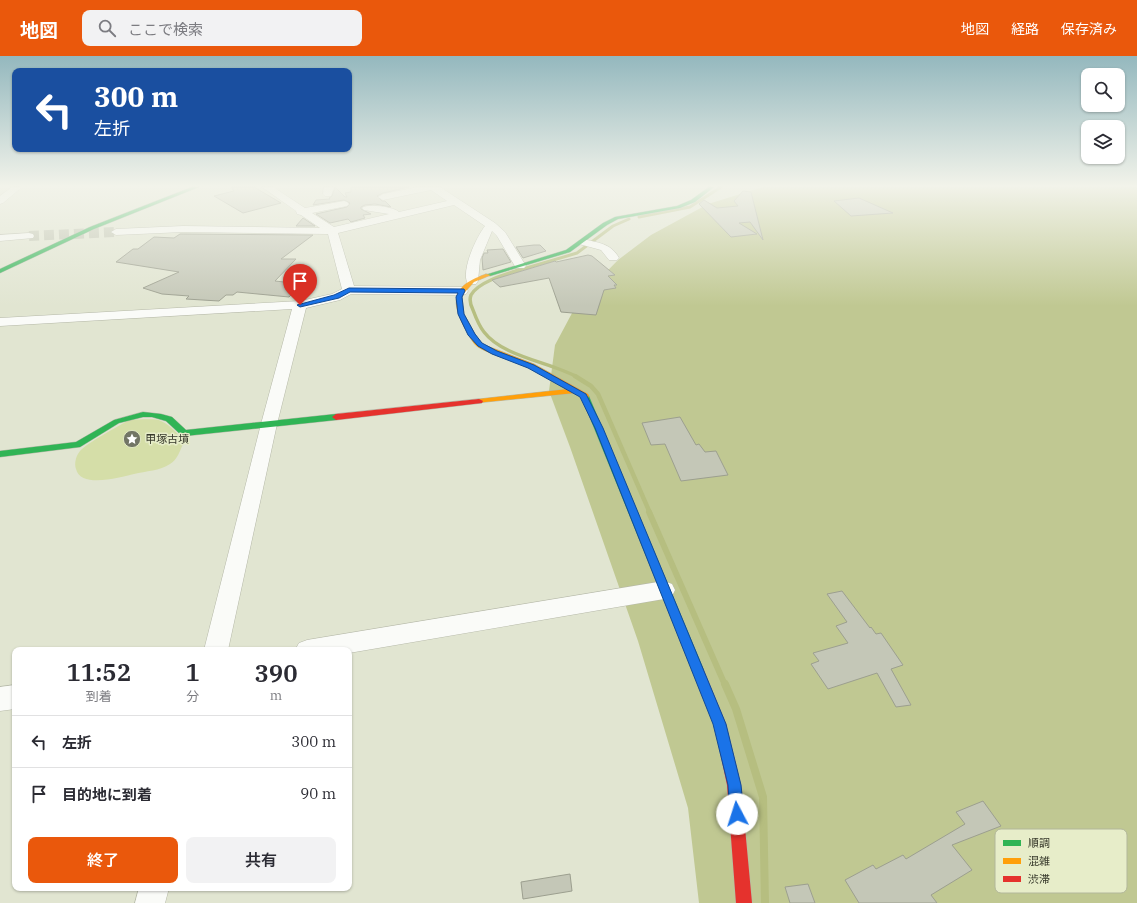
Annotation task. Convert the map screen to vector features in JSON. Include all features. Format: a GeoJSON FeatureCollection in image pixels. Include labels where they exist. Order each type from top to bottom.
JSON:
{"type":"FeatureCollection","features":[{"type":"Feature","properties":{"kind":"main road"},"geometry":{"type":"LineString","coordinates":[[0,265],[83,227]]}},
{"type":"Feature","properties":{"kind":"main road"},"geometry":{"type":"LineString","coordinates":[[0,272],[15,263],[96,227]]}},
{"type":"Feature","properties":{"kind":"main road"},"geometry":{"type":"LineString","coordinates":[[605,227],[589,243],[472,281],[462,291],[459,297],[461,314],[472,335],[480,344],[494,352],[531,366],[584,395],[599,428],[720,724],[734,785],[744,903]]}},
{"type":"Feature","properties":{"kind":"main road"},"geometry":{"type":"LineString","coordinates":[[0,454],[82,444],[103,429],[123,419],[141,414],[160,416],[174,422],[180,431],[184,433],[575,391]]}},
{"type":"Feature","properties":{"kind":"street"},"geometry":{"type":"LineString","coordinates":[[325,227],[332,231],[349,290]]}},
{"type":"Feature","properties":{"kind":"street"},"geometry":{"type":"LineString","coordinates":[[116,232],[183,229],[332,231],[350,227]]}},
{"type":"Feature","properties":{"kind":"street"},"geometry":{"type":"LineString","coordinates":[[472,281],[470,273],[485,232],[490,227]]}},
{"type":"Feature","properties":{"kind":"street"},"geometry":{"type":"LineString","coordinates":[[493,227],[501,234],[520,266]]}},
{"type":"Feature","properties":{"kind":"street"},"geometry":{"type":"LineString","coordinates":[[0,238],[29,236]]}},
{"type":"Feature","properties":{"kind":"street"},"geometry":{"type":"LineString","coordinates":[[589,243],[608,250],[613,258]]}},
{"type":"Feature","properties":{"kind":"street"},"geometry":{"type":"LineString","coordinates":[[0,322],[300,305],[336,297],[349,290],[462,291]]}},
{"type":"Feature","properties":{"kind":"street"},"geometry":{"type":"LineString","coordinates":[[217,647],[269,424],[300,305]]}},
{"type":"Feature","properties":{"kind":"street"},"geometry":{"type":"LineString","coordinates":[[325,647],[664,590]]}},
{"type":"Feature","properties":{"kind":"street"},"geometry":{"type":"LineString","coordinates":[[0,699],[12,697]]}},
{"type":"Feature","properties":{"kind":"street"},"geometry":{"type":"LineString","coordinates":[[150,903],[153,891]]}},
{"type":"Feature","properties":{"kind":"green space"},"geometry":{"type":"Polygon","coordinates":[[[667,227],[1137,227],[1137,903],[699,903],[688,808],[638,641],[549,391],[555,345],[579,300],[618,260],[651,235],[667,227]]]}},
{"type":"Feature","properties":{"kind":"green space"},"geometry":{"type":"Polygon","coordinates":[[[129,420],[158,420],[178,434],[183,444],[175,460],[166,466],[157,469],[111,479],[85,479],[79,475],[75,464],[76,457],[80,451],[95,440],[129,420]]]}},
{"type":"Feature","properties":{"kind":"building"},"geometry":{"type":"Polygon","coordinates":[[[721,227],[745,227],[757,234],[731,237],[721,227]]]}},
{"type":"Feature","properties":{"kind":"building"},"geometry":{"type":"Polygon","coordinates":[[[753,227],[760,227],[763,240],[753,227]]]}},
{"type":"Feature","properties":{"kind":"building"},"geometry":{"type":"Polygon","coordinates":[[[180,234],[313,235],[281,259],[296,259],[275,281],[302,284],[289,297],[237,292],[233,295],[226,295],[219,301],[186,299],[189,296],[162,294],[143,288],[179,272],[116,262],[133,249],[138,249],[154,237],[174,238],[180,234]]]}},
{"type":"Feature","properties":{"kind":"building"},"geometry":{"type":"Polygon","coordinates":[[[540,245],[546,251],[523,258],[516,247],[540,245]]]}},
{"type":"Feature","properties":{"kind":"building"},"geometry":{"type":"Polygon","coordinates":[[[503,249],[511,262],[483,270],[482,258],[484,253],[488,253],[487,250],[503,249]]]}},
{"type":"Feature","properties":{"kind":"building"},"geometry":{"type":"Polygon","coordinates":[[[588,255],[592,256],[615,275],[608,276],[617,285],[614,285],[616,288],[604,290],[596,315],[561,312],[549,278],[500,287],[492,280],[555,261],[588,255]]]}},
{"type":"Feature","properties":{"kind":"building"},"geometry":{"type":"Polygon","coordinates":[[[680,417],[696,445],[699,444],[705,452],[716,451],[728,475],[681,481],[665,444],[651,445],[642,423],[680,417]]]}},
{"type":"Feature","properties":{"kind":"building"},"geometry":{"type":"Polygon","coordinates":[[[842,591],[870,628],[871,627],[876,634],[881,633],[903,665],[891,669],[911,705],[896,707],[877,673],[828,689],[811,664],[819,661],[813,653],[848,643],[836,626],[847,622],[827,594],[842,591]]]}},
{"type":"Feature","properties":{"kind":"building"},"geometry":{"type":"Polygon","coordinates":[[[983,801],[1001,826],[952,845],[972,870],[931,895],[937,903],[859,903],[845,880],[873,865],[876,869],[903,855],[906,859],[965,824],[956,812],[983,801]]]}},
{"type":"Feature","properties":{"kind":"building"},"geometry":{"type":"Polygon","coordinates":[[[570,874],[572,891],[523,899],[521,882],[570,874]]]}},
{"type":"Feature","properties":{"kind":"building"},"geometry":{"type":"Polygon","coordinates":[[[808,884],[815,903],[790,903],[785,887],[808,884]]]}},
{"type":"Feature","properties":{"kind":"waterway"},"geometry":{"type":"LineString","coordinates":[[516,271],[577,253],[612,227]]}},
{"type":"Feature","properties":{"kind":"waterway"},"geometry":{"type":"LineString","coordinates":[[519,270],[486,282],[471,295],[471,305],[479,325],[492,340],[503,347],[576,376]]}},
{"type":"Feature","properties":{"kind":"waterway"},"geometry":{"type":"LineString","coordinates":[[576,376],[591,386],[598,394],[650,513]]}},
{"type":"Feature","properties":{"kind":"waterway"},"geometry":{"type":"LineString","coordinates":[[649,512],[725,685]]}},
{"type":"Feature","properties":{"kind":"waterway"},"geometry":{"type":"LineString","coordinates":[[725,684],[736,709],[763,797],[765,903]]}},
{"type":"Feature","properties":{"kind":"tunnel"},"geometry":{"type":"LineString","coordinates":[[29,236],[116,232]]}},
{"type":"Feature","properties":{"kind":"traffic: fast"},"geometry":{"type":"LineString","coordinates":[[0,271],[96,227]]}},
{"type":"Feature","properties":{"kind":"traffic: fast"},"geometry":{"type":"LineString","coordinates":[[488,275],[568,251],[602,227]]}},
{"type":"Feature","properties":{"kind":"traffic: fast"},"geometry":{"type":"LineString","coordinates":[[585,396],[698,670]]}},
{"type":"Feature","properties":{"kind":"traffic: fast"},"geometry":{"type":"LineString","coordinates":[[0,454],[77,445],[86,441],[108,425],[125,418],[143,415],[161,416],[169,419],[185,433],[336,417]]}},
{"type":"Feature","properties":{"kind":"traffic: slow"},"geometry":{"type":"LineString","coordinates":[[488,275],[472,281],[462,291],[459,297],[461,314],[472,335],[480,345],[531,366],[585,396]]}},
{"type":"Feature","properties":{"kind":"traffic: slow"},"geometry":{"type":"LineString","coordinates":[[479,401],[575,391]]}},
{"type":"Feature","properties":{"kind":"traffic: jam"},"geometry":{"type":"LineString","coordinates":[[336,417],[479,401]]}},
{"type":"Feature","properties":{"kind":"traffic: jam"},"geometry":{"type":"LineString","coordinates":[[698,670],[720,724],[734,785],[744,903]]}},
{"type":"Feature","properties":{"kind":"place","name":"甲塚古墳"},"geometry":{"type":"Point","coordinates":[132,439]}},
{"type":"Feature","properties":{"kind":"route"},"geometry":{"type":"LineString","coordinates":[[300,305],[336,297],[349,290],[462,291],[459,297],[461,314],[472,335],[480,344],[494,352],[531,366],[584,395],[599,428],[720,724],[734,785],[737,814]]}}]}
